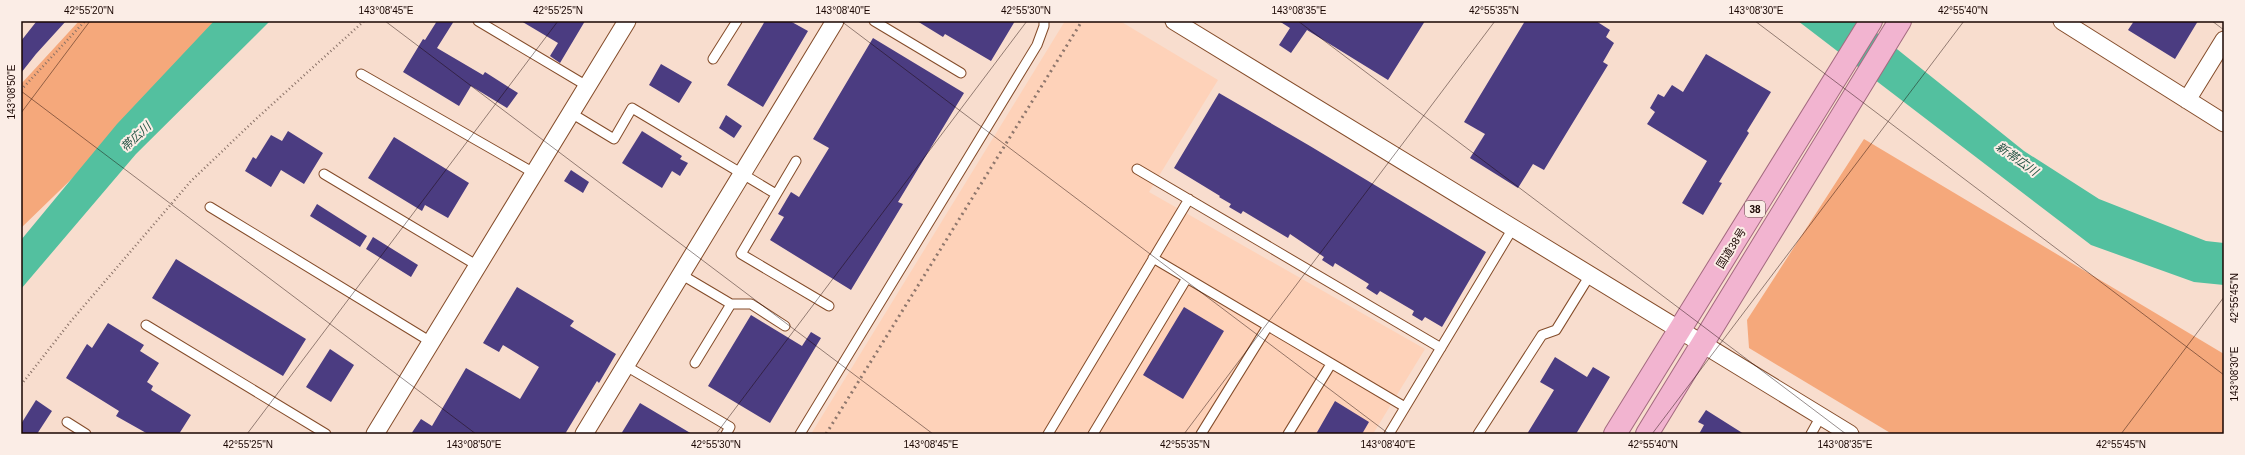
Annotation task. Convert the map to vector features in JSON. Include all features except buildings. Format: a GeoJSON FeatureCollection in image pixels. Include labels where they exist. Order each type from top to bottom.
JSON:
{"type":"FeatureCollection","features":[{"type":"Feature","properties":{"kind":"highway","name":"国道38号"},"geometry":{"type":"LineString","coordinates":[[1615,434],[1681,331],[1871,21]]}},
{"type":"Feature","properties":{"kind":"highway","name":"38"},"geometry":{"type":"LineString","coordinates":[[1647,434],[1900,21]]}},
{"type":"Feature","properties":{"kind":"street"},"geometry":{"type":"LineString","coordinates":[[375,434],[627,21]]}},
{"type":"Feature","properties":{"kind":"street"},"geometry":{"type":"LineString","coordinates":[[584,434],[835,21]]}},
{"type":"Feature","properties":{"kind":"street"},"geometry":{"type":"LineString","coordinates":[[1174,21],[1850,434]]}},
{"type":"Feature","properties":{"kind":"street"},"geometry":{"type":"LineString","coordinates":[[2062,21],[2224,123]]}},
{"type":"Feature","properties":{"kind":"street"},"geometry":{"type":"LineString","coordinates":[[2187,100],[2224,40]]}},
{"type":"Feature","properties":{"kind":"lane"},"geometry":{"type":"LineString","coordinates":[[478,21],[587,86]]}},
{"type":"Feature","properties":{"kind":"lane"},"geometry":{"type":"LineString","coordinates":[[713,59],[737,21]]}},
{"type":"Feature","properties":{"kind":"lane"},"geometry":{"type":"LineString","coordinates":[[874,21],[961,73]]}},
{"type":"Feature","properties":{"kind":"lane"},"geometry":{"type":"LineString","coordinates":[[800,434],[1037,45],[1044,26],[1044,21]]}},
{"type":"Feature","properties":{"kind":"lane"},"geometry":{"type":"LineString","coordinates":[[361,74],[534,173]]}},
{"type":"Feature","properties":{"kind":"lane"},"geometry":{"type":"LineString","coordinates":[[571,113],[614,139],[632,108],[776,194]]}},
{"type":"Feature","properties":{"kind":"lane"},"geometry":{"type":"LineString","coordinates":[[796,161],[741,254],[829,306]]}},
{"type":"Feature","properties":{"kind":"lane"},"geometry":{"type":"LineString","coordinates":[[1137,168],[1441,348]]}},
{"type":"Feature","properties":{"kind":"lane"},"geometry":{"type":"LineString","coordinates":[[324,174],[478,266]]}},
{"type":"Feature","properties":{"kind":"lane"},"geometry":{"type":"LineString","coordinates":[[1048,434],[1189,199]]}},
{"type":"Feature","properties":{"kind":"lane"},"geometry":{"type":"LineString","coordinates":[[210,207],[431,342]]}},
{"type":"Feature","properties":{"kind":"lane"},"geometry":{"type":"LineString","coordinates":[[1389,434],[1513,228]]}},
{"type":"Feature","properties":{"kind":"lane"},"geometry":{"type":"LineString","coordinates":[[1154,258],[1405,407]]}},
{"type":"Feature","properties":{"kind":"lane"},"geometry":{"type":"LineString","coordinates":[[682,275],[731,304],[750,304],[785,326]]}},
{"type":"Feature","properties":{"kind":"lane"},"geometry":{"type":"LineString","coordinates":[[1478,434],[1542,335],[1556,330],[1590,275]]}},
{"type":"Feature","properties":{"kind":"lane"},"geometry":{"type":"LineString","coordinates":[[1093,434],[1187,278]]}},
{"type":"Feature","properties":{"kind":"lane"},"geometry":{"type":"LineString","coordinates":[[694,363],[731,304]]}},
{"type":"Feature","properties":{"kind":"lane"},"geometry":{"type":"LineString","coordinates":[[146,325],[326,434]]}},
{"type":"Feature","properties":{"kind":"lane"},"geometry":{"type":"LineString","coordinates":[[1201,434],[1268,326]]}},
{"type":"Feature","properties":{"kind":"lane"},"geometry":{"type":"LineString","coordinates":[[1288,434],[1331,364]]}},
{"type":"Feature","properties":{"kind":"lane"},"geometry":{"type":"LineString","coordinates":[[626,366],[730,427],[726,434]]}},
{"type":"Feature","properties":{"kind":"lane"},"geometry":{"type":"LineString","coordinates":[[1810,434],[1821,416]]}},
{"type":"Feature","properties":{"kind":"lane"},"geometry":{"type":"LineString","coordinates":[[67,422],[86,434]]}},
{"type":"Feature","properties":{"kind":"path"},"geometry":{"type":"LineString","coordinates":[[21,90],[85,21]]}},
{"type":"Feature","properties":{"kind":"path"},"geometry":{"type":"LineString","coordinates":[[21,385],[71,321],[191,181],[256,119],[364,21]]}},
{"type":"Feature","properties":{"kind":"shaded area"},"geometry":{"type":"Polygon","coordinates":[[[79,21],[228,21],[151,102],[21,228],[21,84],[79,21]]]}},
{"type":"Feature","properties":{"kind":"shaded area"},"geometry":{"type":"Polygon","coordinates":[[[1065,21],[1120,21],[1218,80],[1149,192],[1425,349],[1373,434],[811,434],[1065,21]]]}},
{"type":"Feature","properties":{"kind":"shaded area"},"geometry":{"type":"Polygon","coordinates":[[[1864,139],[2224,354],[2224,434],[1892,434],[1749,348],[1747,320],[1864,139]]]}},
{"type":"Feature","properties":{"kind":"water","name":"帯広川"},"geometry":{"type":"Polygon","coordinates":[[[214,21],[270,21],[136,154],[21,289],[21,240],[117,124],[214,21]]]}},
{"type":"Feature","properties":{"kind":"water","name":"新帯広川"},"geometry":{"type":"Polygon","coordinates":[[[1798,21],[1862,21],[2024,151],[2099,199],[2206,241],[2224,243],[2224,285],[2194,282],[2091,245],[1798,21]]]}},
{"type":"Feature","properties":{"kind":"railway"},"geometry":{"type":"LineString","coordinates":[[826,434],[1082,21]]}}]}
